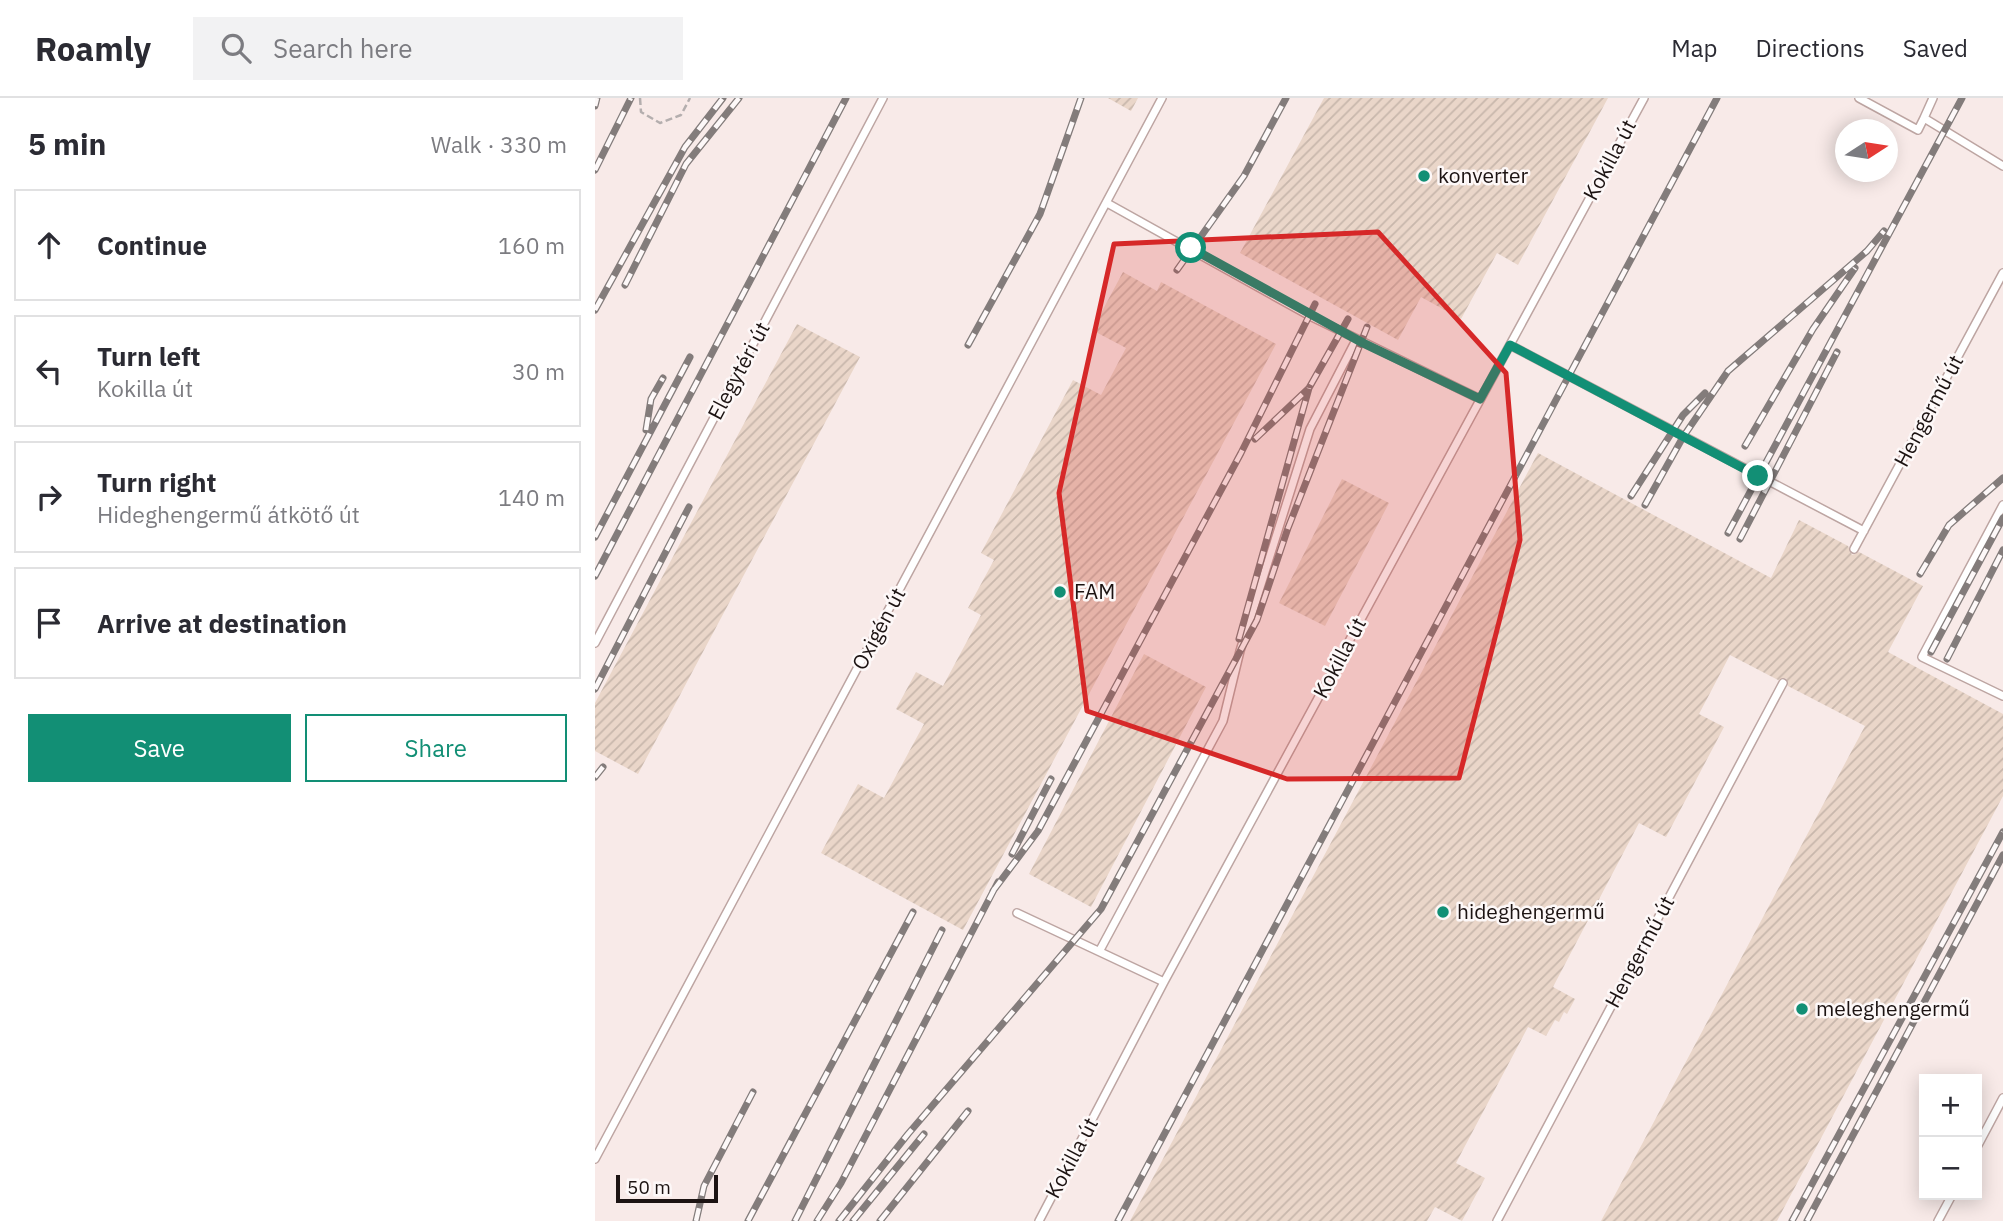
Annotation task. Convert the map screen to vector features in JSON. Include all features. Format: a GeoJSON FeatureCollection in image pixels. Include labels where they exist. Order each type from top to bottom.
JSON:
{"type":"FeatureCollection","features":[{"type":"Feature","properties":{"kind":"lane","name":"Elegytéri út"},"geometry":{"type":"LineString","coordinates":[[595,643],[883,98]]}},
{"type":"Feature","properties":{"kind":"lane","name":"Oxigén út"},"geometry":{"type":"LineString","coordinates":[[595,1158],[1162,98]]}},
{"type":"Feature","properties":{"kind":"lane","name":"Kokilla út"},"geometry":{"type":"LineString","coordinates":[[1039,1221],[1164,982],[1644,98]]}},
{"type":"Feature","properties":{"kind":"lane"},"geometry":{"type":"LineString","coordinates":[[1860,98],[1918,130],[1933,98]]}},
{"type":"Feature","properties":{"kind":"lane"},"geometry":{"type":"LineString","coordinates":[[1924,118],[2003,166]]}},
{"type":"Feature","properties":{"kind":"lane"},"geometry":{"type":"LineString","coordinates":[[1107,203],[1356,340],[1480,399]]}},
{"type":"Feature","properties":{"kind":"lane","name":"Hengermű út"},"geometry":{"type":"LineString","coordinates":[[1854,549],[2003,273]]}},
{"type":"Feature","properties":{"kind":"lane"},"geometry":{"type":"LineString","coordinates":[[1100,950],[1223,721],[1244,638],[1310,429],[1356,340]]}},
{"type":"Feature","properties":{"kind":"lane"},"geometry":{"type":"LineString","coordinates":[[1510,345],[1864,531]]}},
{"type":"Feature","properties":{"kind":"lane"},"geometry":{"type":"LineString","coordinates":[[2003,505],[1922,657],[2003,696]]}},
{"type":"Feature","properties":{"kind":"lane","name":"Hengermű út"},"geometry":{"type":"LineString","coordinates":[[1497,1221],[1783,682]]}},
{"type":"Feature","properties":{"kind":"lane"},"geometry":{"type":"LineString","coordinates":[[1017,912],[1164,982]]}},
{"type":"Feature","properties":{"kind":"lane"},"geometry":{"type":"LineString","coordinates":[[1982,1138],[2003,1098]]}},
{"type":"Feature","properties":{"kind":"lane"},"geometry":{"type":"LineString","coordinates":[[1938,1221],[1949,1200]]}},
{"type":"Feature","properties":{"kind":"path"},"geometry":{"type":"LineString","coordinates":[[640,98],[641,112],[660,123],[681,115],[690,98]]}},
{"type":"Feature","properties":{"kind":"highlighted area"},"geometry":{"type":"Polygon","coordinates":[[[1378,232],[1506,373],[1520,540],[1459,778],[1287,779],[1087,711],[1059,493],[1114,244],[1378,232]]]}},
{"type":"Feature","properties":{"kind":"shaded area"},"geometry":{"type":"Polygon","coordinates":[[[595,98],[2003,98],[2003,1221],[595,1221],[595,98]]]}},
{"type":"Feature","properties":{"kind":"building"},"geometry":{"type":"Polygon","coordinates":[[[1108,98],[1138,98],[1131,111],[1108,98]]]}},
{"type":"Feature","properties":{"kind":"building","name":"konverter"},"geometry":{"type":"Polygon","coordinates":[[[1324,98],[1608,98],[1518,265],[1497,253],[1461,319],[1421,297],[1398,340],[1240,253],[1324,98]]]}},
{"type":"Feature","properties":{"kind":"building","name":"FAM"},"geometry":{"type":"Polygon","coordinates":[[[1123,272],[1157,291],[1161,282],[1276,344],[963,930],[821,853],[858,784],[884,798],[924,724],[896,709],[916,672],[943,686],[981,615],[968,608],[994,560],[981,553],[1073,380],[1101,395],[1126,348],[1092,330],[1123,272]]]}},
{"type":"Feature","properties":{"kind":"building"},"geometry":{"type":"Polygon","coordinates":[[[797,324],[860,357],[638,774],[595,751],[595,703],[797,324]]]}},
{"type":"Feature","properties":{"kind":"building","name":"hideghengermű"},"geometry":{"type":"Polygon","coordinates":[[[1538,453],[1771,578],[1799,520],[1848,546],[1852,555],[1859,552],[1923,586],[1888,652],[2003,714],[2003,796],[1777,1221],[1601,1221],[1865,726],[1788,686],[1786,678],[1778,680],[1730,655],[1699,714],[1724,727],[1666,837],[1639,823],[1553,987],[1575,999],[1567,1014],[1564,1012],[1559,1022],[1555,1020],[1546,1036],[1528,1027],[1456,1163],[1485,1178],[1462,1221],[1435,1207],[1427,1221],[1130,1221],[1538,453]]]}},
{"type":"Feature","properties":{"kind":"building"},"geometry":{"type":"Polygon","coordinates":[[[1342,479],[1389,503],[1325,626],[1279,603],[1342,479]]]}},
{"type":"Feature","properties":{"kind":"building"},"geometry":{"type":"Polygon","coordinates":[[[1144,654],[1206,687],[1091,907],[1029,874],[1144,654]]]}},
{"type":"Feature","properties":{"kind":"railway"},"geometry":{"type":"LineString","coordinates":[[595,106],[597,98]]}},
{"type":"Feature","properties":{"kind":"railway"},"geometry":{"type":"LineString","coordinates":[[595,170],[631,98]]}},
{"type":"Feature","properties":{"kind":"railway"},"geometry":{"type":"LineString","coordinates":[[595,310],[685,147],[723,98]]}},
{"type":"Feature","properties":{"kind":"railway"},"geometry":{"type":"LineString","coordinates":[[625,285],[686,164],[739,98]]}},
{"type":"Feature","properties":{"kind":"railway"},"geometry":{"type":"LineString","coordinates":[[595,576],[846,98]]}},
{"type":"Feature","properties":{"kind":"railway"},"geometry":{"type":"LineString","coordinates":[[968,345],[1040,214],[1081,98]]}},
{"type":"Feature","properties":{"kind":"railway"},"geometry":{"type":"LineString","coordinates":[[1177,270],[1244,176],[1286,98]]}},
{"type":"Feature","properties":{"kind":"railway"},"geometry":{"type":"LineString","coordinates":[[1118,1221],[1717,98]]}},
{"type":"Feature","properties":{"kind":"railway"},"geometry":{"type":"LineString","coordinates":[[1728,533],[1962,98]]}},
{"type":"Feature","properties":{"kind":"railway"},"geometry":{"type":"LineString","coordinates":[[1645,505],[1683,437],[1728,371],[1867,251],[1884,231]]}},
{"type":"Feature","properties":{"kind":"railway"},"geometry":{"type":"LineString","coordinates":[[1745,446],[1813,329],[1855,268]]}},
{"type":"Feature","properties":{"kind":"railway"},"geometry":{"type":"LineString","coordinates":[[993,891],[1038,831],[1241,453],[1315,304]]}},
{"type":"Feature","properties":{"kind":"railway"},"geometry":{"type":"LineString","coordinates":[[1255,439],[1309,388],[1348,319]]}},
{"type":"Feature","properties":{"kind":"railway"},"geometry":{"type":"LineString","coordinates":[[839,1221],[908,1134],[1101,909],[1257,620],[1288,528],[1367,327]]}},
{"type":"Feature","properties":{"kind":"railway"},"geometry":{"type":"LineString","coordinates":[[1740,539],[1837,352]]}},
{"type":"Feature","properties":{"kind":"railway"},"geometry":{"type":"LineString","coordinates":[[595,537],[690,357]]}},
{"type":"Feature","properties":{"kind":"railway"},"geometry":{"type":"LineString","coordinates":[[646,430],[651,399],[663,378]]}},
{"type":"Feature","properties":{"kind":"railway"},"geometry":{"type":"LineString","coordinates":[[1239,639],[1309,388]]}},
{"type":"Feature","properties":{"kind":"railway"},"geometry":{"type":"LineString","coordinates":[[1631,496],[1683,415],[1705,393]]}},
{"type":"Feature","properties":{"kind":"railway"},"geometry":{"type":"LineString","coordinates":[[1920,574],[1949,525],[2003,478]]}},
{"type":"Feature","properties":{"kind":"railway"},"geometry":{"type":"LineString","coordinates":[[595,689],[689,507]]}},
{"type":"Feature","properties":{"kind":"railway"},"geometry":{"type":"LineString","coordinates":[[1931,652],[2003,518]]}},
{"type":"Feature","properties":{"kind":"railway"},"geometry":{"type":"LineString","coordinates":[[1947,659],[2003,550]]}},
{"type":"Feature","properties":{"kind":"railway"},"geometry":{"type":"LineString","coordinates":[[595,777],[603,767]]}},
{"type":"Feature","properties":{"kind":"railway"},"geometry":{"type":"LineString","coordinates":[[1012,854],[1051,779]]}},
{"type":"Feature","properties":{"kind":"railway"},"geometry":{"type":"LineString","coordinates":[[1792,1221],[2003,832]]}},
{"type":"Feature","properties":{"kind":"railway"},"geometry":{"type":"LineString","coordinates":[[1807,1221],[2003,855]]}},
{"type":"Feature","properties":{"kind":"railway"},"geometry":{"type":"LineString","coordinates":[[817,1221],[841,1183],[998,882]]}},
{"type":"Feature","properties":{"kind":"railway"},"geometry":{"type":"LineString","coordinates":[[748,1221],[913,912]]}},
{"type":"Feature","properties":{"kind":"railway"},"geometry":{"type":"LineString","coordinates":[[795,1221],[942,930]]}},
{"type":"Feature","properties":{"kind":"railway"},"geometry":{"type":"LineString","coordinates":[[696,1221],[704,1186],[753,1092]]}},
{"type":"Feature","properties":{"kind":"railway"},"geometry":{"type":"LineString","coordinates":[[880,1221],[968,1111]]}},
{"type":"Feature","properties":{"kind":"railway"},"geometry":{"type":"LineString","coordinates":[[853,1221],[924,1134]]}},
{"type":"Feature","properties":{"kind":"place","name":"konverter"},"geometry":{"type":"Point","coordinates":[1424,176]}},
{"type":"Feature","properties":{"kind":"place","name":"FAM"},"geometry":{"type":"Point","coordinates":[1060,592]}},
{"type":"Feature","properties":{"kind":"place","name":"hideghengermű"},"geometry":{"type":"Point","coordinates":[1443,912]}},
{"type":"Feature","properties":{"kind":"place","name":"meleghengermű"},"geometry":{"type":"Point","coordinates":[1802,1009]}},
{"type":"Feature","properties":{"kind":"route"},"geometry":{"type":"LineString","coordinates":[[1191,248],[1310,316],[1480,399],[1510,345],[1758,476]]}}]}
